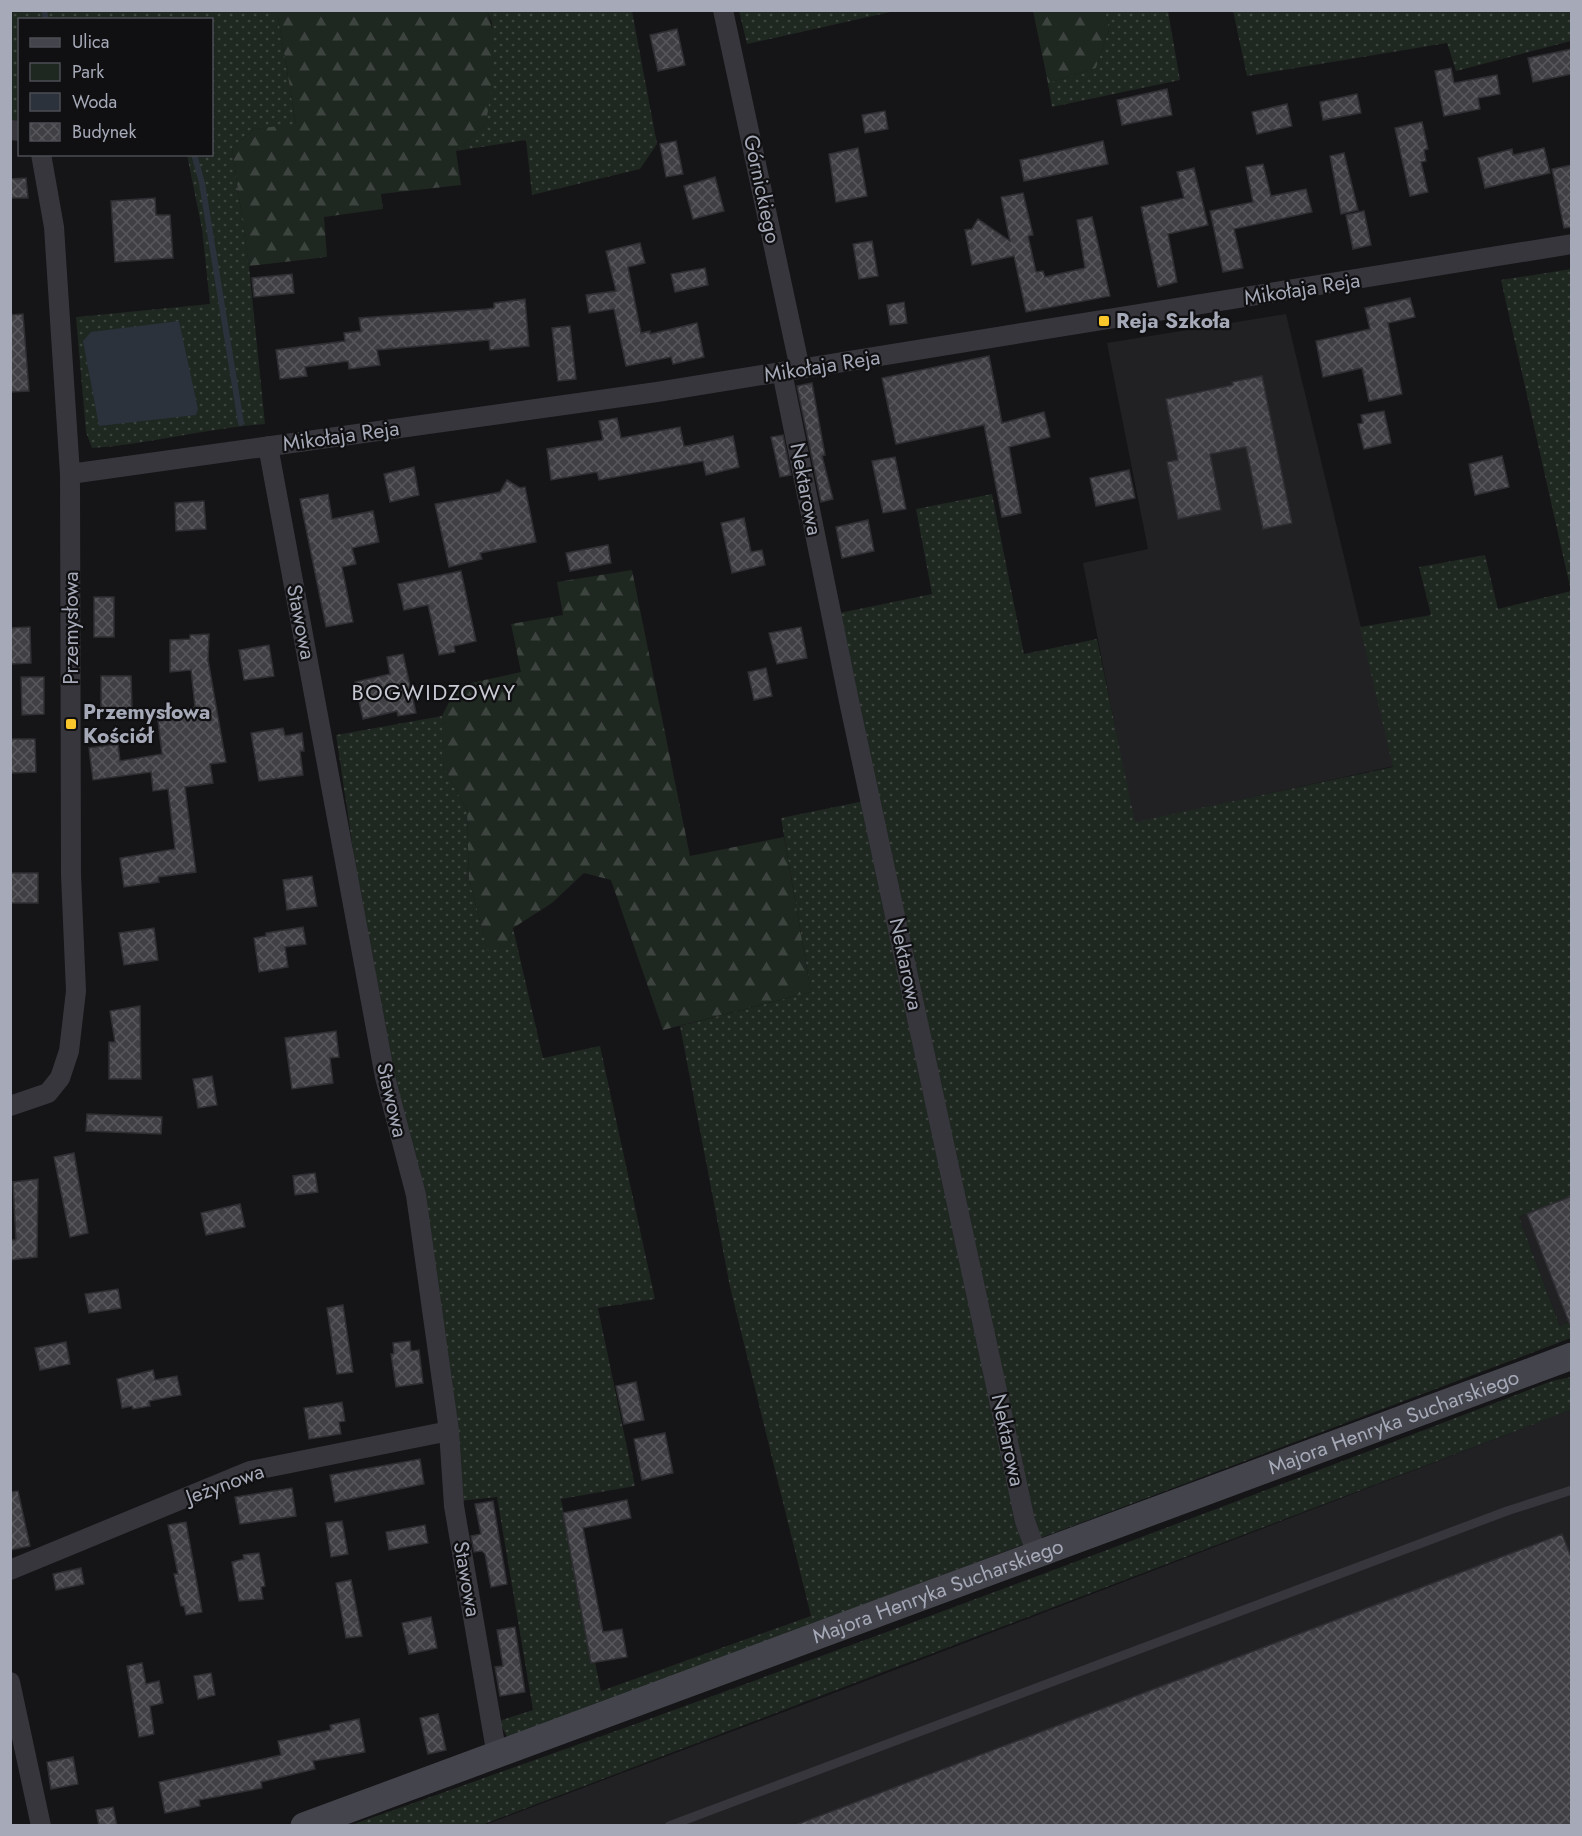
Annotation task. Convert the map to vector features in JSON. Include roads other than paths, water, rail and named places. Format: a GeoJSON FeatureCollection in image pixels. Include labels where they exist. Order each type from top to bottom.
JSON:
{"type":"FeatureCollection","features":[{"type":"Feature","properties":{"kind":"street","name":"Górnickiego"},"geometry":{"type":"LineString","coordinates":[[723,10],[791,371]]}},
{"type":"Feature","properties":{"kind":"street","name":"Przemysłowa"},"geometry":{"type":"LineString","coordinates":[[10,1106],[48,1093],[60,1078],[69,1051],[76,991],[71,875],[70,474],[54,227],[41,156]]}},
{"type":"Feature","properties":{"kind":"street","name":"Mikołaja Reja"},"geometry":{"type":"LineString","coordinates":[[70,474],[791,371],[1572,244]]}},
{"type":"Feature","properties":{"kind":"street","name":"Nektarowa"},"geometry":{"type":"LineString","coordinates":[[791,371],[849,706],[1025,1521],[1037,1554]]}},
{"type":"Feature","properties":{"kind":"street","name":"Stawowa"},"geometry":{"type":"LineString","coordinates":[[268,446],[385,1077],[416,1195],[448,1431],[454,1506],[497,1756]]}},
{"type":"Feature","properties":{"kind":"street","name":"Majora Henryka Sucharskiego"},"geometry":{"type":"LineString","coordinates":[[304,1826],[1572,1356]]}},
{"type":"Feature","properties":{"kind":"street","name":"Jeżynowa"},"geometry":{"type":"LineString","coordinates":[[10,1570],[250,1471],[448,1431]]}},
{"type":"Feature","properties":{"kind":"street"},"geometry":{"type":"LineString","coordinates":[[10,1682],[41,1826]]}},
{"type":"Feature","properties":{"kind":"lane"},"geometry":{"type":"LineString","coordinates":[[669,1826],[1507,1511],[1572,1490]]}},
{"type":"Feature","properties":{"kind":"water"},"geometry":{"type":"Polygon","coordinates":[[[179,321],[198,409],[196,415],[99,426],[83,341],[91,332],[179,321]]]}},
{"type":"Feature","properties":{"kind":"waterway"},"geometry":{"type":"LineString","coordinates":[[44,10],[46,18]]}},
{"type":"Feature","properties":{"kind":"waterway"},"geometry":{"type":"LineString","coordinates":[[195,156],[202,183],[241,423]]}},
{"type":"Feature","properties":{"kind":"place","name":"Reja Szkoła"},"geometry":{"type":"Point","coordinates":[1104,321]}},
{"type":"Feature","properties":{"kind":"place","name":"Przemysłowa Kościół"},"geometry":{"type":"Point","coordinates":[71,724]}},
{"type":"Feature","properties":{"kind":"district","name":"BOGWIDZOWY"},"geometry":{"type":"Point","coordinates":[434,692]}}]}
